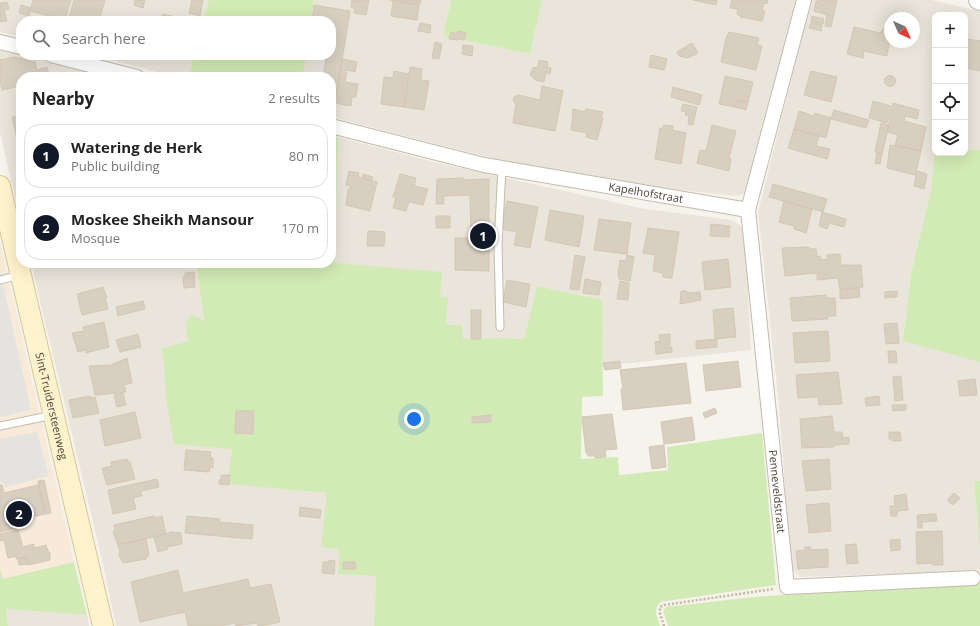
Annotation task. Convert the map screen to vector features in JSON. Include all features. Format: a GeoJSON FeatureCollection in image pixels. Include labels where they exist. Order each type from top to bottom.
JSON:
{"type":"FeatureCollection","features":[{"type":"Feature","properties":{"kind":"main road","name":"Sint-Truidersteenweg"},"geometry":{"type":"LineString","coordinates":[[0,186],[16,257]]}},
{"type":"Feature","properties":{"kind":"main road","name":"Sint-Truidersteenweg"},"geometry":{"type":"LineString","coordinates":[[18,268],[102,626]]}},
{"type":"Feature","properties":{"kind":"street"},"geometry":{"type":"LineString","coordinates":[[748,210],[804,0]]}},
{"type":"Feature","properties":{"kind":"street"},"geometry":{"type":"LineString","coordinates":[[0,42],[16,46]]}},
{"type":"Feature","properties":{"kind":"street"},"geometry":{"type":"LineString","coordinates":[[71,60],[118,72]]}},
{"type":"Feature","properties":{"kind":"street","name":"Kapelhofstraat"},"geometry":{"type":"LineString","coordinates":[[336,127],[484,165],[748,210]]}},
{"type":"Feature","properties":{"kind":"street","name":"Penneveldstraat"},"geometry":{"type":"LineString","coordinates":[[748,210],[787,587]]}},
{"type":"Feature","properties":{"kind":"street"},"geometry":{"type":"LineString","coordinates":[[787,587],[973,578]]}},
{"type":"Feature","properties":{"kind":"lane"},"geometry":{"type":"LineString","coordinates":[[500,327],[498,245],[502,168]]}},
{"type":"Feature","properties":{"kind":"lane"},"geometry":{"type":"LineString","coordinates":[[0,280],[20,275]]}},
{"type":"Feature","properties":{"kind":"lane"},"geometry":{"type":"LineString","coordinates":[[0,426],[53,415]]}},
{"type":"Feature","properties":{"kind":"path"},"geometry":{"type":"LineString","coordinates":[[664,626],[660,613],[660,607],[664,604],[787,587]]}},
{"type":"Feature","properties":{"kind":"shaded area"},"geometry":{"type":"Polygon","coordinates":[[[0,0],[209,0],[204,16],[16,16],[16,36],[0,32],[0,0]]]}},
{"type":"Feature","properties":{"kind":"shaded area"},"geometry":{"type":"Polygon","coordinates":[[[314,0],[451,0],[443,36],[530,54],[542,0],[796,0],[749,187],[743,194],[736,196],[608,182],[508,162],[336,118],[336,72],[304,72],[305,60],[336,60],[336,16],[312,16],[314,0]]]}},
{"type":"Feature","properties":{"kind":"shaded area"},"geometry":{"type":"Polygon","coordinates":[[[811,0],[931,0],[980,11],[980,150],[968,150],[968,12],[932,12],[932,156],[934,156],[931,191],[911,273],[903,340],[980,362],[980,481],[974,481],[980,549],[980,571],[800,577],[791,568],[779,405],[758,212],[811,0]]]}},
{"type":"Feature","properties":{"kind":"shaded area"},"geometry":{"type":"Polygon","coordinates":[[[0,48],[16,51],[16,60],[52,60],[98,72],[16,72],[16,201],[0,133],[0,48]]]}},
{"type":"Feature","properties":{"kind":"shaded area"},"geometry":{"type":"Polygon","coordinates":[[[111,60],[193,60],[190,72],[157,72],[111,60]]]}},
{"type":"Feature","properties":{"kind":"shaded area"},"geometry":{"type":"Polygon","coordinates":[[[338,137],[438,163],[645,209],[732,220],[741,226],[745,240],[751,350],[603,366],[601,300],[537,286],[524,339],[463,339],[446,325],[447,296],[440,297],[336,263],[338,137]]]}},
{"type":"Feature","properties":{"kind":"shaded area"},"geometry":{"type":"Polygon","coordinates":[[[0,242],[74,562],[2,579],[0,567],[0,242]]]}},
{"type":"Feature","properties":{"kind":"shaded area"},"geometry":{"type":"Polygon","coordinates":[[[32,268],[197,268],[204,322],[185,324],[188,341],[161,350],[164,362],[232,449],[227,484],[328,493],[321,547],[339,550],[338,574],[376,576],[374,626],[116,626],[103,564],[32,268]]]}},
{"type":"Feature","properties":{"kind":"shaded area"},"geometry":{"type":"Polygon","coordinates":[[[0,271],[31,410],[0,417],[0,271]]]}},
{"type":"Feature","properties":{"kind":"shaded area"},"geometry":{"type":"Polygon","coordinates":[[[37,432],[49,476],[5,487],[3,482],[0,482],[0,439],[37,432]]]}},
{"type":"Feature","properties":{"kind":"shaded area"},"geometry":{"type":"Polygon","coordinates":[[[6,609],[87,615],[89,626],[8,626],[6,609]]]}},
{"type":"Feature","properties":{"kind":"green space"},"geometry":{"type":"Polygon","coordinates":[[[209,0],[314,0],[312,16],[204,16],[209,0]]]}},
{"type":"Feature","properties":{"kind":"green space"},"geometry":{"type":"Polygon","coordinates":[[[451,0],[542,0],[530,54],[443,36],[451,0]]]}},
{"type":"Feature","properties":{"kind":"green space"},"geometry":{"type":"Polygon","coordinates":[[[193,60],[305,60],[304,72],[190,72],[193,60]]]}},
{"type":"Feature","properties":{"kind":"green space"},"geometry":{"type":"Polygon","coordinates":[[[336,136],[338,137],[336,221],[336,136]]]}},
{"type":"Feature","properties":{"kind":"green space"},"geometry":{"type":"Polygon","coordinates":[[[968,150],[980,150],[980,362],[903,341],[911,273],[931,191],[934,156],[968,156],[968,150]]]}},
{"type":"Feature","properties":{"kind":"green space"},"geometry":{"type":"Polygon","coordinates":[[[336,263],[442,272],[440,297],[448,296],[446,325],[462,325],[463,339],[524,339],[537,286],[602,300],[603,396],[582,397],[581,459],[618,457],[619,475],[668,470],[667,447],[762,433],[776,585],[660,602],[656,611],[660,626],[374,626],[376,576],[338,574],[339,550],[321,547],[327,493],[227,484],[232,449],[174,444],[166,398],[164,362],[161,349],[188,341],[185,324],[191,316],[195,316],[204,321],[197,268],[336,268],[336,263]]]}},
{"type":"Feature","properties":{"kind":"green space"},"geometry":{"type":"Polygon","coordinates":[[[974,481],[980,481],[980,549],[974,481]]]}},
{"type":"Feature","properties":{"kind":"green space"},"geometry":{"type":"Polygon","coordinates":[[[74,562],[87,615],[6,609],[8,626],[0,626],[0,567],[2,579],[74,562]]]}},
{"type":"Feature","properties":{"kind":"green space"},"geometry":{"type":"Polygon","coordinates":[[[980,584],[980,626],[668,626],[663,611],[666,607],[754,597],[853,590],[980,584]]]}},
{"type":"Feature","properties":{"kind":"building"},"geometry":{"type":"Polygon","coordinates":[[[33,0],[71,0],[66,16],[49,16],[30,11],[33,0]]]}},
{"type":"Feature","properties":{"kind":"building"},"geometry":{"type":"Polygon","coordinates":[[[74,0],[105,0],[100,16],[69,16],[74,0]]]}},
{"type":"Feature","properties":{"kind":"building"},"geometry":{"type":"Polygon","coordinates":[[[135,0],[145,0],[143,8],[134,5],[135,0]]]}},
{"type":"Feature","properties":{"kind":"building"},"geometry":{"type":"Polygon","coordinates":[[[192,0],[203,0],[200,16],[189,13],[192,0]]]}},
{"type":"Feature","properties":{"kind":"building"},"geometry":{"type":"Polygon","coordinates":[[[352,0],[369,0],[366,15],[354,13],[355,9],[351,7],[352,0]]]}},
{"type":"Feature","properties":{"kind":"building"},"geometry":{"type":"Polygon","coordinates":[[[390,0],[421,0],[420,4],[390,0]]]}},
{"type":"Feature","properties":{"kind":"building"},"geometry":{"type":"Polygon","coordinates":[[[693,0],[717,0],[716,5],[693,0]]]}},
{"type":"Feature","properties":{"kind":"building"},"geometry":{"type":"Polygon","coordinates":[[[732,0],[768,0],[767,4],[764,3],[762,10],[765,11],[762,21],[740,17],[741,16],[737,14],[738,9],[730,8],[732,0]]]}},
{"type":"Feature","properties":{"kind":"building"},"geometry":{"type":"Polygon","coordinates":[[[818,0],[837,0],[831,27],[825,26],[827,15],[814,11],[816,1],[818,2],[818,0]]]}},
{"type":"Feature","properties":{"kind":"building"},"geometry":{"type":"Polygon","coordinates":[[[393,1],[419,5],[417,20],[391,16],[393,1]]]}},
{"type":"Feature","properties":{"kind":"building"},"geometry":{"type":"Polygon","coordinates":[[[7,2],[9,9],[4,10],[7,21],[0,22],[0,3],[7,2]]]}},
{"type":"Feature","properties":{"kind":"building"},"geometry":{"type":"Polygon","coordinates":[[[21,5],[31,8],[29,16],[19,13],[21,5]]]}},
{"type":"Feature","properties":{"kind":"building"},"geometry":{"type":"Polygon","coordinates":[[[314,5],[350,11],[336,97],[336,72],[324,72],[326,60],[336,60],[336,16],[313,16],[314,5]]]}},
{"type":"Feature","properties":{"kind":"building"},"geometry":{"type":"Polygon","coordinates":[[[812,16],[824,19],[823,24],[811,21],[812,16]]]}},
{"type":"Feature","properties":{"kind":"building"},"geometry":{"type":"Polygon","coordinates":[[[811,22],[822,25],[821,31],[809,28],[811,22]]]}},
{"type":"Feature","properties":{"kind":"building"},"geometry":{"type":"Polygon","coordinates":[[[420,23],[431,25],[430,33],[418,31],[420,23]]]}},
{"type":"Feature","properties":{"kind":"building"},"geometry":{"type":"Polygon","coordinates":[[[854,27],[880,33],[884,29],[884,48],[888,48],[887,56],[864,51],[863,58],[847,54],[854,27]]]}},
{"type":"Feature","properties":{"kind":"building"},"geometry":{"type":"Polygon","coordinates":[[[458,31],[466,33],[464,40],[449,39],[451,32],[457,34],[458,31]]]}},
{"type":"Feature","properties":{"kind":"building"},"geometry":{"type":"Polygon","coordinates":[[[729,32],[759,38],[757,45],[762,46],[756,70],[721,62],[726,38],[729,32]]]}},
{"type":"Feature","properties":{"kind":"building"},"geometry":{"type":"Polygon","coordinates":[[[968,39],[980,41],[980,71],[968,69],[968,39]]]}},
{"type":"Feature","properties":{"kind":"building"},"geometry":{"type":"Polygon","coordinates":[[[435,42],[442,44],[439,59],[432,58],[435,42]]]}},
{"type":"Feature","properties":{"kind":"building"},"geometry":{"type":"Polygon","coordinates":[[[692,43],[698,53],[688,58],[679,56],[677,52],[692,43]]]}},
{"type":"Feature","properties":{"kind":"building"},"geometry":{"type":"Polygon","coordinates":[[[463,45],[473,46],[472,56],[462,54],[463,45]]]}},
{"type":"Feature","properties":{"kind":"building"},"geometry":{"type":"Polygon","coordinates":[[[651,55],[667,59],[664,70],[649,67],[651,55]]]}},
{"type":"Feature","properties":{"kind":"building"},"geometry":{"type":"Polygon","coordinates":[[[14,57],[16,57],[16,60],[35,62],[37,70],[47,67],[48,72],[16,72],[16,87],[2,90],[0,81],[0,60],[14,57]]]}},
{"type":"Feature","properties":{"kind":"building"},"geometry":{"type":"Polygon","coordinates":[[[342,59],[357,62],[355,72],[347,70],[345,82],[358,84],[356,97],[352,97],[351,106],[336,103],[342,59]]]}},
{"type":"Feature","properties":{"kind":"building"},"geometry":{"type":"Polygon","coordinates":[[[539,60],[548,62],[547,67],[551,68],[550,74],[546,73],[544,82],[535,80],[530,74],[533,68],[538,67],[539,60]]]}},
{"type":"Feature","properties":{"kind":"building"},"geometry":{"type":"Polygon","coordinates":[[[410,67],[422,69],[421,80],[429,81],[424,110],[404,107],[410,67]]]}},
{"type":"Feature","properties":{"kind":"building"},"geometry":{"type":"Polygon","coordinates":[[[394,71],[409,74],[404,107],[381,104],[384,77],[393,78],[394,71]]]}},
{"type":"Feature","properties":{"kind":"building"},"geometry":{"type":"Polygon","coordinates":[[[811,71],[837,77],[831,102],[804,95],[811,71]]]}},
{"type":"Feature","properties":{"kind":"building"},"geometry":{"type":"Polygon","coordinates":[[[725,76],[753,82],[748,102],[737,100],[735,107],[719,104],[725,76]]]}},
{"type":"Feature","properties":{"kind":"building"},"geometry":{"type":"Polygon","coordinates":[[[888,76],[892,76],[894,77],[894,85],[888,86],[885,83],[885,79],[888,76]]]}},
{"type":"Feature","properties":{"kind":"building"},"geometry":{"type":"Polygon","coordinates":[[[542,86],[563,91],[555,131],[513,123],[516,104],[513,101],[514,97],[518,95],[540,100],[542,86]]]}},
{"type":"Feature","properties":{"kind":"building"},"geometry":{"type":"Polygon","coordinates":[[[673,87],[702,95],[699,105],[671,97],[673,87]]]}},
{"type":"Feature","properties":{"kind":"building"},"geometry":{"type":"Polygon","coordinates":[[[737,100],[748,102],[746,110],[735,107],[737,100]]]}},
{"type":"Feature","properties":{"kind":"building"},"geometry":{"type":"Polygon","coordinates":[[[873,101],[891,106],[887,123],[869,118],[873,101]]]}},
{"type":"Feature","properties":{"kind":"building"},"geometry":{"type":"Polygon","coordinates":[[[893,103],[919,110],[917,119],[905,116],[904,121],[926,127],[921,151],[895,145],[898,135],[887,132],[893,103]]]}},
{"type":"Feature","properties":{"kind":"building"},"geometry":{"type":"Polygon","coordinates":[[[683,104],[697,107],[693,125],[688,124],[689,116],[685,115],[686,112],[681,111],[683,104]]]}},
{"type":"Feature","properties":{"kind":"building"},"geometry":{"type":"Polygon","coordinates":[[[573,109],[585,112],[586,109],[603,112],[601,118],[603,118],[597,140],[586,137],[587,133],[571,130],[573,109]]]}},
{"type":"Feature","properties":{"kind":"building"},"geometry":{"type":"Polygon","coordinates":[[[834,110],[869,120],[866,128],[831,119],[834,110]]]}},
{"type":"Feature","properties":{"kind":"building"},"geometry":{"type":"Polygon","coordinates":[[[799,111],[814,116],[815,113],[831,118],[826,138],[794,129],[799,111]]]}},
{"type":"Feature","properties":{"kind":"building"},"geometry":{"type":"Polygon","coordinates":[[[16,116],[16,135],[12,117],[16,116]]]}},
{"type":"Feature","properties":{"kind":"building"},"geometry":{"type":"Polygon","coordinates":[[[881,123],[889,125],[882,154],[875,152],[881,123]]]}},
{"type":"Feature","properties":{"kind":"building"},"geometry":{"type":"Polygon","coordinates":[[[663,125],[673,126],[672,130],[686,133],[681,164],[655,159],[660,128],[663,129],[663,125]]]}},
{"type":"Feature","properties":{"kind":"building"},"geometry":{"type":"Polygon","coordinates":[[[712,125],[736,131],[729,158],[731,159],[729,171],[697,163],[700,150],[706,151],[712,125]]]}},
{"type":"Feature","properties":{"kind":"building"},"geometry":{"type":"Polygon","coordinates":[[[794,129],[819,136],[816,146],[830,149],[827,159],[788,148],[794,129]]]}},
{"type":"Feature","properties":{"kind":"building"},"geometry":{"type":"Polygon","coordinates":[[[890,145],[921,151],[915,175],[887,168],[890,145]]]}},
{"type":"Feature","properties":{"kind":"building"},"geometry":{"type":"Polygon","coordinates":[[[877,153],[882,154],[880,164],[875,163],[877,153]]]}},
{"type":"Feature","properties":{"kind":"building"},"geometry":{"type":"Polygon","coordinates":[[[349,171],[359,173],[358,177],[377,182],[370,211],[346,205],[348,190],[351,186],[346,185],[349,171]]]}},
{"type":"Feature","properties":{"kind":"building"},"geometry":{"type":"Polygon","coordinates":[[[917,171],[927,174],[924,189],[914,186],[917,171]]]}},
{"type":"Feature","properties":{"kind":"building"},"geometry":{"type":"Polygon","coordinates":[[[363,174],[373,177],[371,181],[362,178],[363,174]]]}},
{"type":"Feature","properties":{"kind":"building"},"geometry":{"type":"Polygon","coordinates":[[[400,174],[416,178],[414,186],[428,189],[423,205],[409,202],[406,211],[393,208],[396,198],[393,197],[400,174]]]}},
{"type":"Feature","properties":{"kind":"building"},"geometry":{"type":"Polygon","coordinates":[[[463,178],[463,180],[489,179],[489,271],[455,270],[455,238],[471,238],[470,195],[444,196],[444,204],[436,204],[437,179],[463,178]]]}},
{"type":"Feature","properties":{"kind":"building"},"geometry":{"type":"Polygon","coordinates":[[[773,184],[827,199],[823,212],[769,197],[773,184]]]}},
{"type":"Feature","properties":{"kind":"building"},"geometry":{"type":"Polygon","coordinates":[[[507,201],[538,207],[530,248],[514,245],[517,232],[501,229],[507,201]]]}},
{"type":"Feature","properties":{"kind":"building"},"geometry":{"type":"Polygon","coordinates":[[[784,201],[812,209],[806,233],[794,229],[794,226],[779,222],[784,201]]]}},
{"type":"Feature","properties":{"kind":"building"},"geometry":{"type":"Polygon","coordinates":[[[550,210],[584,216],[579,247],[545,240],[550,210]]]}},
{"type":"Feature","properties":{"kind":"building"},"geometry":{"type":"Polygon","coordinates":[[[822,212],[846,219],[844,227],[829,223],[827,229],[819,226],[822,212]]]}},
{"type":"Feature","properties":{"kind":"building"},"geometry":{"type":"Polygon","coordinates":[[[436,216],[450,216],[450,228],[436,228],[436,216]]]}},
{"type":"Feature","properties":{"kind":"building"},"geometry":{"type":"Polygon","coordinates":[[[599,219],[631,223],[627,254],[594,250],[599,219]]]}},
{"type":"Feature","properties":{"kind":"building"},"geometry":{"type":"Polygon","coordinates":[[[711,224],[730,226],[729,237],[710,236],[711,224]]]}},
{"type":"Feature","properties":{"kind":"building"},"geometry":{"type":"Polygon","coordinates":[[[648,228],[679,232],[672,278],[663,277],[663,273],[653,271],[655,255],[643,253],[648,228]]]}},
{"type":"Feature","properties":{"kind":"building"},"geometry":{"type":"Polygon","coordinates":[[[368,231],[385,232],[384,246],[367,246],[368,231]]]}},
{"type":"Feature","properties":{"kind":"building"},"geometry":{"type":"Polygon","coordinates":[[[809,247],[810,249],[816,249],[817,257],[820,256],[821,260],[828,259],[827,255],[840,254],[841,265],[861,265],[863,287],[840,290],[838,278],[817,280],[817,273],[785,276],[782,248],[809,247]]]}},
{"type":"Feature","properties":{"kind":"building"},"geometry":{"type":"Polygon","coordinates":[[[575,255],[585,257],[579,290],[570,289],[575,255]]]}},
{"type":"Feature","properties":{"kind":"building"},"geometry":{"type":"Polygon","coordinates":[[[627,255],[634,257],[630,281],[619,279],[618,274],[620,260],[626,261],[627,255]]]}},
{"type":"Feature","properties":{"kind":"building"},"geometry":{"type":"Polygon","coordinates":[[[728,259],[731,287],[705,290],[702,262],[728,259]]]}},
{"type":"Feature","properties":{"kind":"building"},"geometry":{"type":"Polygon","coordinates":[[[194,272],[195,287],[184,288],[183,277],[185,277],[185,273],[194,272]]]}},
{"type":"Feature","properties":{"kind":"building"},"geometry":{"type":"Polygon","coordinates":[[[585,279],[601,282],[599,295],[583,293],[585,279]]]}},
{"type":"Feature","properties":{"kind":"building"},"geometry":{"type":"Polygon","coordinates":[[[507,280],[530,284],[526,307],[503,302],[507,280]]]}},
{"type":"Feature","properties":{"kind":"building"},"geometry":{"type":"Polygon","coordinates":[[[620,281],[629,283],[628,300],[617,299],[620,281]]]}},
{"type":"Feature","properties":{"kind":"building"},"geometry":{"type":"Polygon","coordinates":[[[103,287],[107,298],[105,298],[108,309],[82,315],[77,294],[103,287]]]}},
{"type":"Feature","properties":{"kind":"building"},"geometry":{"type":"Polygon","coordinates":[[[859,287],[860,297],[840,299],[840,290],[859,287]]]}},
{"type":"Feature","properties":{"kind":"building"},"geometry":{"type":"Polygon","coordinates":[[[681,291],[687,291],[687,293],[700,292],[701,300],[680,304],[681,291]]]}},
{"type":"Feature","properties":{"kind":"building"},"geometry":{"type":"Polygon","coordinates":[[[897,291],[897,297],[885,298],[885,292],[897,291]]]}},
{"type":"Feature","properties":{"kind":"building"},"geometry":{"type":"Polygon","coordinates":[[[826,295],[827,298],[835,298],[836,316],[828,316],[828,319],[792,321],[790,298],[826,295]]]}},
{"type":"Feature","properties":{"kind":"building"},"geometry":{"type":"Polygon","coordinates":[[[143,301],[145,309],[118,316],[116,307],[143,301]]]}},
{"type":"Feature","properties":{"kind":"building"},"geometry":{"type":"Polygon","coordinates":[[[733,308],[736,337],[715,339],[713,310],[733,308]]]}},
{"type":"Feature","properties":{"kind":"building"},"geometry":{"type":"Polygon","coordinates":[[[471,310],[481,310],[481,339],[471,339],[471,310]]]}},
{"type":"Feature","properties":{"kind":"building"},"geometry":{"type":"Polygon","coordinates":[[[104,322],[109,347],[86,353],[85,350],[78,352],[72,333],[84,331],[83,327],[104,322]]]}},
{"type":"Feature","properties":{"kind":"building"},"geometry":{"type":"Polygon","coordinates":[[[897,323],[899,343],[886,344],[884,324],[897,323]]]}},
{"type":"Feature","properties":{"kind":"building"},"geometry":{"type":"Polygon","coordinates":[[[828,331],[830,361],[795,363],[793,333],[828,331]]]}},
{"type":"Feature","properties":{"kind":"building"},"geometry":{"type":"Polygon","coordinates":[[[138,334],[141,347],[120,352],[116,340],[138,334]]]}},
{"type":"Feature","properties":{"kind":"building"},"geometry":{"type":"Polygon","coordinates":[[[670,334],[670,346],[666,346],[666,348],[672,347],[672,352],[656,354],[655,342],[659,341],[660,344],[659,335],[670,334]]]}},
{"type":"Feature","properties":{"kind":"building"},"geometry":{"type":"Polygon","coordinates":[[[717,339],[717,347],[696,349],[696,341],[717,339]]]}},
{"type":"Feature","properties":{"kind":"building"},"geometry":{"type":"Polygon","coordinates":[[[888,351],[896,351],[897,363],[889,363],[888,351]]]}},
{"type":"Feature","properties":{"kind":"building"},"geometry":{"type":"Polygon","coordinates":[[[127,358],[132,383],[124,385],[126,392],[95,395],[89,366],[111,365],[127,358]]]}},
{"type":"Feature","properties":{"kind":"building"},"geometry":{"type":"Polygon","coordinates":[[[620,361],[621,368],[605,370],[603,363],[620,361]]]}},
{"type":"Feature","properties":{"kind":"building"},"geometry":{"type":"Polygon","coordinates":[[[738,361],[741,387],[706,391],[703,365],[738,361]]]}},
{"type":"Feature","properties":{"kind":"building"},"geometry":{"type":"Polygon","coordinates":[[[686,363],[691,403],[623,410],[621,389],[623,389],[620,370],[686,363]]]}},
{"type":"Feature","properties":{"kind":"building"},"geometry":{"type":"Polygon","coordinates":[[[838,372],[842,404],[819,405],[818,397],[798,398],[796,375],[838,372]]]}},
{"type":"Feature","properties":{"kind":"building"},"geometry":{"type":"Polygon","coordinates":[[[901,376],[903,400],[895,401],[893,377],[901,376]]]}},
{"type":"Feature","properties":{"kind":"building"},"geometry":{"type":"Polygon","coordinates":[[[975,379],[977,395],[960,396],[958,381],[975,379]]]}},
{"type":"Feature","properties":{"kind":"building"},"geometry":{"type":"Polygon","coordinates":[[[123,393],[126,405],[117,407],[114,395],[123,393]]]}},
{"type":"Feature","properties":{"kind":"building"},"geometry":{"type":"Polygon","coordinates":[[[90,396],[90,398],[95,397],[99,413],[73,418],[69,400],[90,396]]]}},
{"type":"Feature","properties":{"kind":"building"},"geometry":{"type":"Polygon","coordinates":[[[879,396],[880,405],[866,406],[865,398],[879,396]]]}},
{"type":"Feature","properties":{"kind":"building"},"geometry":{"type":"Polygon","coordinates":[[[892,405],[906,405],[906,410],[893,411],[892,405]]]}},
{"type":"Feature","properties":{"kind":"building"},"geometry":{"type":"Polygon","coordinates":[[[715,408],[717,413],[705,418],[703,413],[715,408]]]}},
{"type":"Feature","properties":{"kind":"building"},"geometry":{"type":"Polygon","coordinates":[[[236,411],[254,411],[253,434],[235,433],[236,411]]]}},
{"type":"Feature","properties":{"kind":"building"},"geometry":{"type":"Polygon","coordinates":[[[135,412],[141,438],[105,446],[100,420],[135,412]]]}},
{"type":"Feature","properties":{"kind":"building"},"geometry":{"type":"Polygon","coordinates":[[[612,414],[617,449],[605,450],[606,457],[595,458],[595,456],[588,456],[586,453],[582,417],[612,414]]]}},
{"type":"Feature","properties":{"kind":"building"},"geometry":{"type":"Polygon","coordinates":[[[491,415],[491,422],[472,423],[472,417],[491,415]]]}},
{"type":"Feature","properties":{"kind":"building"},"geometry":{"type":"Polygon","coordinates":[[[832,416],[834,432],[842,432],[843,438],[849,437],[849,444],[834,445],[834,447],[802,448],[800,419],[832,416]]]}},
{"type":"Feature","properties":{"kind":"building"},"geometry":{"type":"Polygon","coordinates":[[[692,417],[695,440],[664,444],[661,422],[692,417]]]}},
{"type":"Feature","properties":{"kind":"building"},"geometry":{"type":"Polygon","coordinates":[[[889,432],[900,432],[901,441],[892,441],[892,439],[889,439],[889,432]]]}},
{"type":"Feature","properties":{"kind":"building"},"geometry":{"type":"Polygon","coordinates":[[[664,445],[666,467],[652,469],[649,447],[664,445]]]}},
{"type":"Feature","properties":{"kind":"building"},"geometry":{"type":"Polygon","coordinates":[[[186,450],[211,452],[210,458],[213,458],[213,468],[210,467],[209,472],[184,470],[186,450]]]}},
{"type":"Feature","properties":{"kind":"building"},"geometry":{"type":"Polygon","coordinates":[[[127,459],[128,462],[130,462],[135,479],[107,485],[102,468],[112,466],[111,462],[127,459]]]}},
{"type":"Feature","properties":{"kind":"building"},"geometry":{"type":"Polygon","coordinates":[[[829,459],[831,489],[806,491],[802,461],[829,459]]]}},
{"type":"Feature","properties":{"kind":"building"},"geometry":{"type":"Polygon","coordinates":[[[221,475],[230,475],[229,485],[219,484],[221,475]]]}},
{"type":"Feature","properties":{"kind":"building"},"geometry":{"type":"Polygon","coordinates":[[[157,479],[159,487],[141,491],[142,496],[133,498],[136,509],[113,514],[108,490],[157,479]]]}},
{"type":"Feature","properties":{"kind":"building"},"geometry":{"type":"Polygon","coordinates":[[[44,480],[51,513],[45,514],[38,481],[44,480]]]}},
{"type":"Feature","properties":{"kind":"building"},"geometry":{"type":"Polygon","coordinates":[[[0,485],[2,485],[4,493],[38,485],[45,514],[17,520],[19,528],[0,532],[0,485]]]}},
{"type":"Feature","properties":{"kind":"building"},"geometry":{"type":"Polygon","coordinates":[[[954,493],[960,498],[953,505],[947,500],[954,493]]]}},
{"type":"Feature","properties":{"kind":"building"},"geometry":{"type":"Polygon","coordinates":[[[906,494],[908,510],[897,511],[897,516],[891,516],[890,506],[895,506],[894,496],[906,494]]]}},
{"type":"Feature","properties":{"kind":"building"},"geometry":{"type":"Polygon","coordinates":[[[829,503],[831,531],[809,533],[806,505],[829,503]]]}},
{"type":"Feature","properties":{"kind":"building"},"geometry":{"type":"Polygon","coordinates":[[[300,507],[321,510],[320,518],[299,516],[300,507]]]}},
{"type":"Feature","properties":{"kind":"building"},"geometry":{"type":"Polygon","coordinates":[[[936,514],[937,521],[922,522],[922,528],[918,528],[917,515],[936,514]]]}},
{"type":"Feature","properties":{"kind":"building"},"geometry":{"type":"Polygon","coordinates":[[[154,516],[155,518],[162,516],[166,534],[118,545],[113,532],[115,530],[114,525],[154,516]]]}},
{"type":"Feature","properties":{"kind":"building"},"geometry":{"type":"Polygon","coordinates":[[[187,516],[220,519],[219,522],[253,525],[252,539],[185,533],[187,516]]]}},
{"type":"Feature","properties":{"kind":"building"},"geometry":{"type":"Polygon","coordinates":[[[18,530],[23,547],[34,544],[34,548],[46,545],[50,553],[50,560],[28,565],[27,557],[16,559],[16,556],[8,558],[4,540],[0,541],[0,534],[18,530]]]}},
{"type":"Feature","properties":{"kind":"building"},"geometry":{"type":"Polygon","coordinates":[[[942,531],[943,565],[932,565],[932,563],[917,564],[916,532],[942,531]]]}},
{"type":"Feature","properties":{"kind":"building"},"geometry":{"type":"Polygon","coordinates":[[[172,532],[181,533],[182,544],[167,547],[168,549],[158,552],[154,537],[172,532]]]}},
{"type":"Feature","properties":{"kind":"building"},"geometry":{"type":"Polygon","coordinates":[[[146,539],[149,554],[146,559],[123,563],[119,555],[120,552],[118,545],[146,539]]]}},
{"type":"Feature","properties":{"kind":"building"},"geometry":{"type":"Polygon","coordinates":[[[900,539],[900,550],[891,551],[890,540],[900,539]]]}},
{"type":"Feature","properties":{"kind":"building"},"geometry":{"type":"Polygon","coordinates":[[[856,544],[858,563],[847,564],[845,545],[856,544]]]}},
{"type":"Feature","properties":{"kind":"building"},"geometry":{"type":"Polygon","coordinates":[[[805,547],[810,547],[811,550],[828,549],[828,567],[798,569],[796,551],[805,550],[805,547]]]}},
{"type":"Feature","properties":{"kind":"building"},"geometry":{"type":"Polygon","coordinates":[[[27,557],[28,564],[19,565],[18,559],[27,557]]]}},
{"type":"Feature","properties":{"kind":"building"},"geometry":{"type":"Polygon","coordinates":[[[329,560],[335,561],[334,574],[322,573],[323,562],[329,562],[329,560]]]}},
{"type":"Feature","properties":{"kind":"building"},"geometry":{"type":"Polygon","coordinates":[[[343,562],[355,562],[356,569],[343,569],[343,562]]]}},
{"type":"Feature","properties":{"kind":"building"},"geometry":{"type":"Polygon","coordinates":[[[178,570],[183,593],[248,579],[250,588],[271,584],[280,622],[262,626],[258,626],[257,623],[236,626],[235,623],[220,626],[188,626],[185,612],[140,622],[131,582],[178,570]]]}},
{"type":"Feature","properties":{"kind":"place","name":"Watering de Herk"},"geometry":{"type":"Point","coordinates":[483,236]}},
{"type":"Feature","properties":{"kind":"place","name":"Moskee Sheikh Mansour"},"geometry":{"type":"Point","coordinates":[19,514]}}]}
